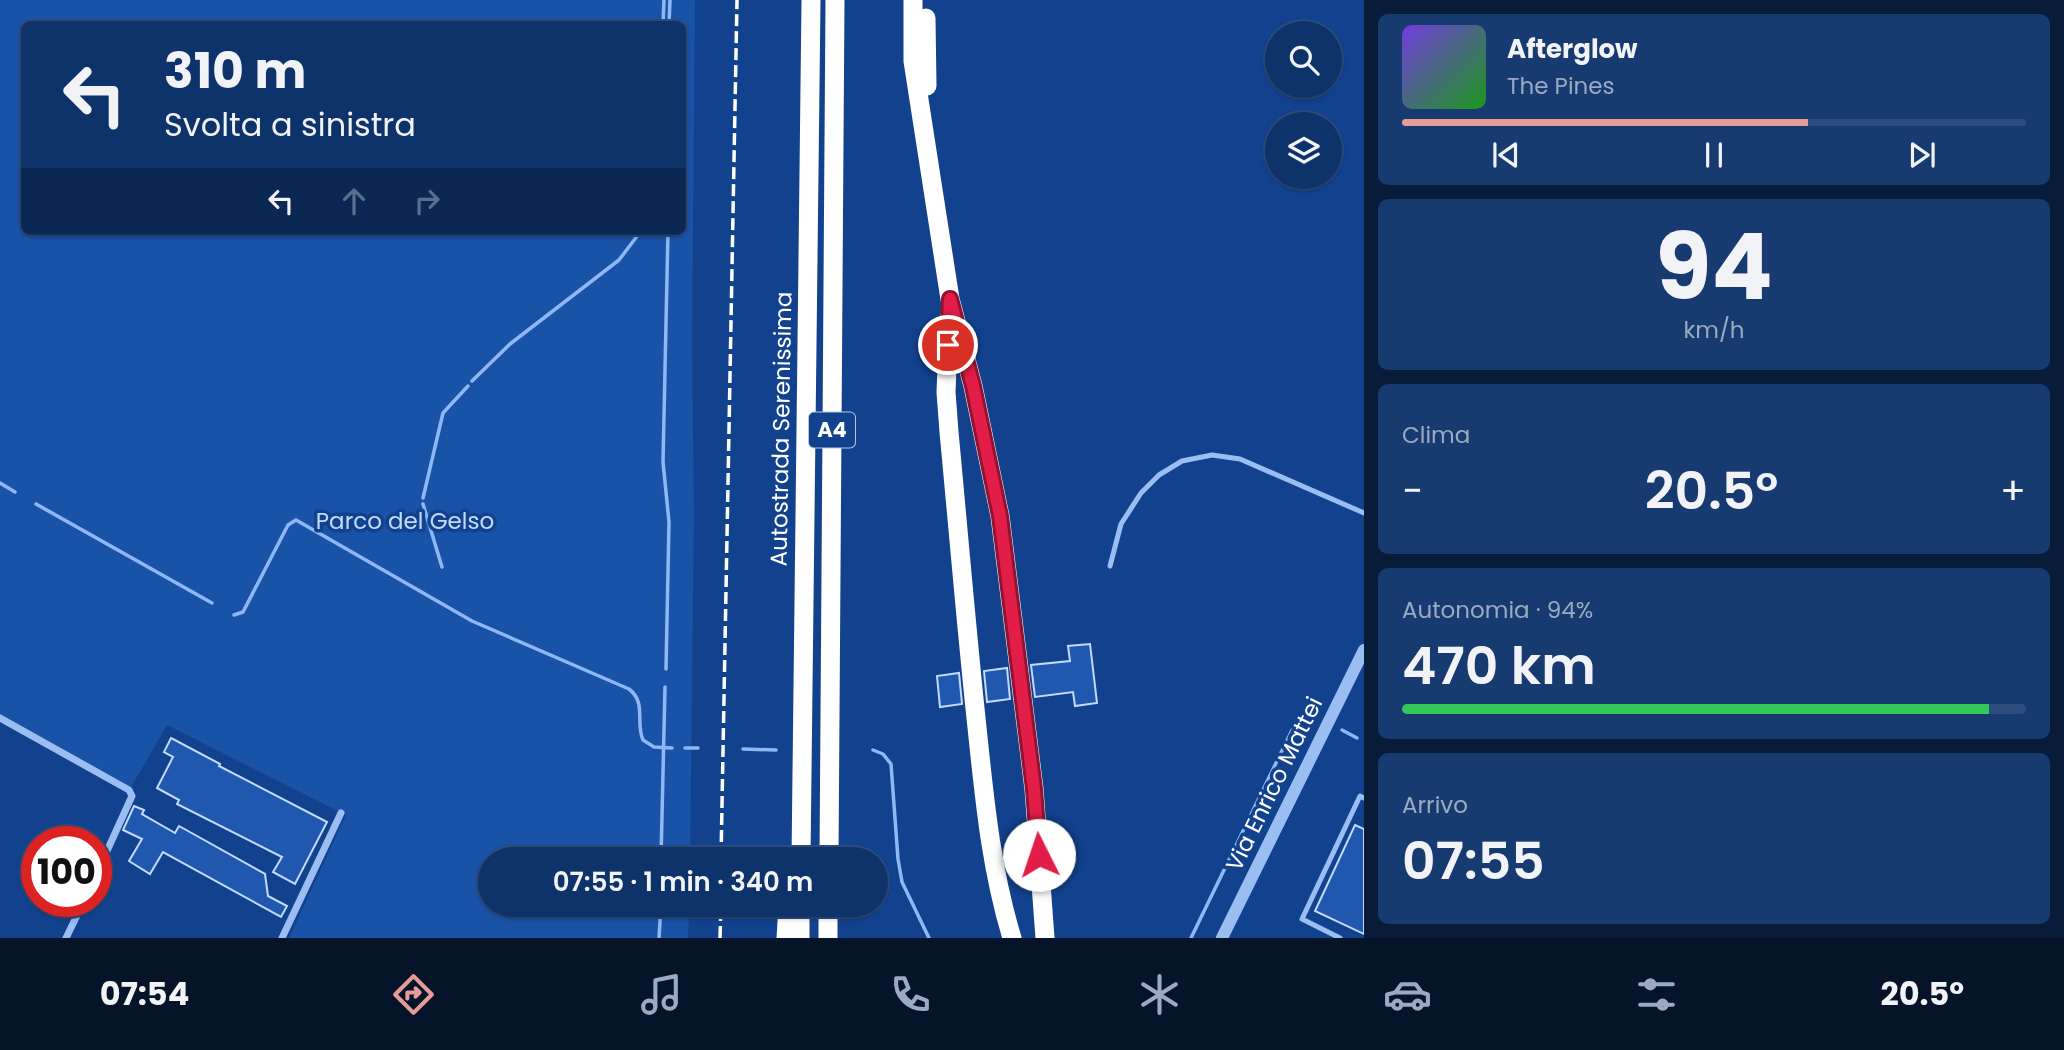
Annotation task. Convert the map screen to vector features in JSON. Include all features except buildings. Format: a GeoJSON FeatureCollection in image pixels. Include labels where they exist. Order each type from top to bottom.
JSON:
{"type":"FeatureCollection","features":[{"type":"Feature","properties":{"kind":"highway","name":"Autostrada Serenissima"},"geometry":{"type":"LineString","coordinates":[[801,847],[811,0]]}},
{"type":"Feature","properties":{"kind":"highway","name":"A4"},"geometry":{"type":"LineString","coordinates":[[829,847],[835,0]]}},
{"type":"Feature","properties":{"kind":"highway"},"geometry":{"type":"LineString","coordinates":[[913,0],[913,61],[950,299],[973,386],[1000,516],[1034,789],[1045,938]]}},
{"type":"Feature","properties":{"kind":"highway"},"geometry":{"type":"LineString","coordinates":[[926,0],[928,154]]}},
{"type":"Feature","properties":{"kind":"highway"},"geometry":{"type":"LineString","coordinates":[[950,299],[946,391],[972,677],[988,833],[995,875],[1012,938]]}},
{"type":"Feature","properties":{"kind":"highway"},"geometry":{"type":"LineString","coordinates":[[792,847],[802,691]]}},
{"type":"Feature","properties":{"kind":"highway"},"geometry":{"type":"LineString","coordinates":[[786,938],[787,917]]}},
{"type":"Feature","properties":{"kind":"highway"},"geometry":{"type":"LineString","coordinates":[[800,917],[800,938]]}},
{"type":"Feature","properties":{"kind":"highway"},"geometry":{"type":"LineString","coordinates":[[828,917],[828,938]]}},
{"type":"Feature","properties":{"kind":"street","name":"Via Enrico Mattei"},"geometry":{"type":"LineString","coordinates":[[1222,938],[1364,650]]}},
{"type":"Feature","properties":{"kind":"street"},"geometry":{"type":"LineString","coordinates":[[0,718],[130,790],[132,796],[112,840]]}},
{"type":"Feature","properties":{"kind":"street"},"geometry":{"type":"LineString","coordinates":[[282,938],[341,813]]}},
{"type":"Feature","properties":{"kind":"street"},"geometry":{"type":"LineString","coordinates":[[66,938],[76,917]]}},
{"type":"Feature","properties":{"kind":"lane"},"geometry":{"type":"LineString","coordinates":[[1110,566],[1121,524],[1141,493],[1159,475],[1182,461],[1212,455],[1240,459],[1364,513]]}},
{"type":"Feature","properties":{"kind":"lane"},"geometry":{"type":"LineString","coordinates":[[1340,938],[1302,919],[1360,796],[1364,798]]}},
{"type":"Feature","properties":{"kind":"green space","name":"Parco del Gelso"},"geometry":{"type":"Polygon","coordinates":[[[0,0],[695,0],[690,847],[478,847],[478,917],[689,917],[688,938],[289,938],[346,815],[167,725],[131,787],[0,715],[0,0]]]}},
{"type":"Feature","properties":{"kind":"waterway"},"geometry":{"type":"LineString","coordinates":[[663,21],[664,0]]}},
{"type":"Feature","properties":{"kind":"waterway"},"geometry":{"type":"LineString","coordinates":[[669,21],[670,0]]}},
{"type":"Feature","properties":{"kind":"waterway"},"geometry":{"type":"LineString","coordinates":[[472,381],[510,344],[619,260],[638,235]]}},
{"type":"Feature","properties":{"kind":"waterway"},"geometry":{"type":"LineString","coordinates":[[666,669],[669,522],[663,462],[668,235]]}},
{"type":"Feature","properties":{"kind":"waterway"},"geometry":{"type":"LineString","coordinates":[[423,498],[443,413],[468,386]]}},
{"type":"Feature","properties":{"kind":"waterway"},"geometry":{"type":"LineString","coordinates":[[0,483],[15,492]]}},
{"type":"Feature","properties":{"kind":"waterway"},"geometry":{"type":"LineString","coordinates":[[36,504],[212,603]]}},
{"type":"Feature","properties":{"kind":"waterway"},"geometry":{"type":"LineString","coordinates":[[423,504],[442,567]]}},
{"type":"Feature","properties":{"kind":"waterway"},"geometry":{"type":"LineString","coordinates":[[234,615],[243,612],[288,525],[296,520],[472,621],[629,689],[638,700],[643,740],[654,747],[672,748]]}},
{"type":"Feature","properties":{"kind":"waterway"},"geometry":{"type":"LineString","coordinates":[[661,847],[665,687]]}},
{"type":"Feature","properties":{"kind":"waterway"},"geometry":{"type":"LineString","coordinates":[[1191,938],[1294,726],[1301,717],[1311,714]]}},
{"type":"Feature","properties":{"kind":"waterway"},"geometry":{"type":"LineString","coordinates":[[1342,730],[1357,738]]}},
{"type":"Feature","properties":{"kind":"waterway"},"geometry":{"type":"LineString","coordinates":[[685,748],[698,748]]}},
{"type":"Feature","properties":{"kind":"waterway"},"geometry":{"type":"LineString","coordinates":[[743,749],[776,750]]}},
{"type":"Feature","properties":{"kind":"waterway"},"geometry":{"type":"LineString","coordinates":[[873,750],[883,754],[891,764],[902,882],[929,938]]}},
{"type":"Feature","properties":{"kind":"waterway"},"geometry":{"type":"LineString","coordinates":[[659,938],[660,917]]}},
{"type":"Feature","properties":{"kind":"railway"},"geometry":{"type":"LineString","coordinates":[[721,847],[737,0]]}},
{"type":"Feature","properties":{"kind":"railway"},"geometry":{"type":"LineString","coordinates":[[720,938],[721,917]]}},
{"type":"Feature","properties":{"kind":"route"},"geometry":{"type":"LineString","coordinates":[[948,345],[950,299],[973,386],[1000,516],[1034,789],[1039,855]]}}]}
